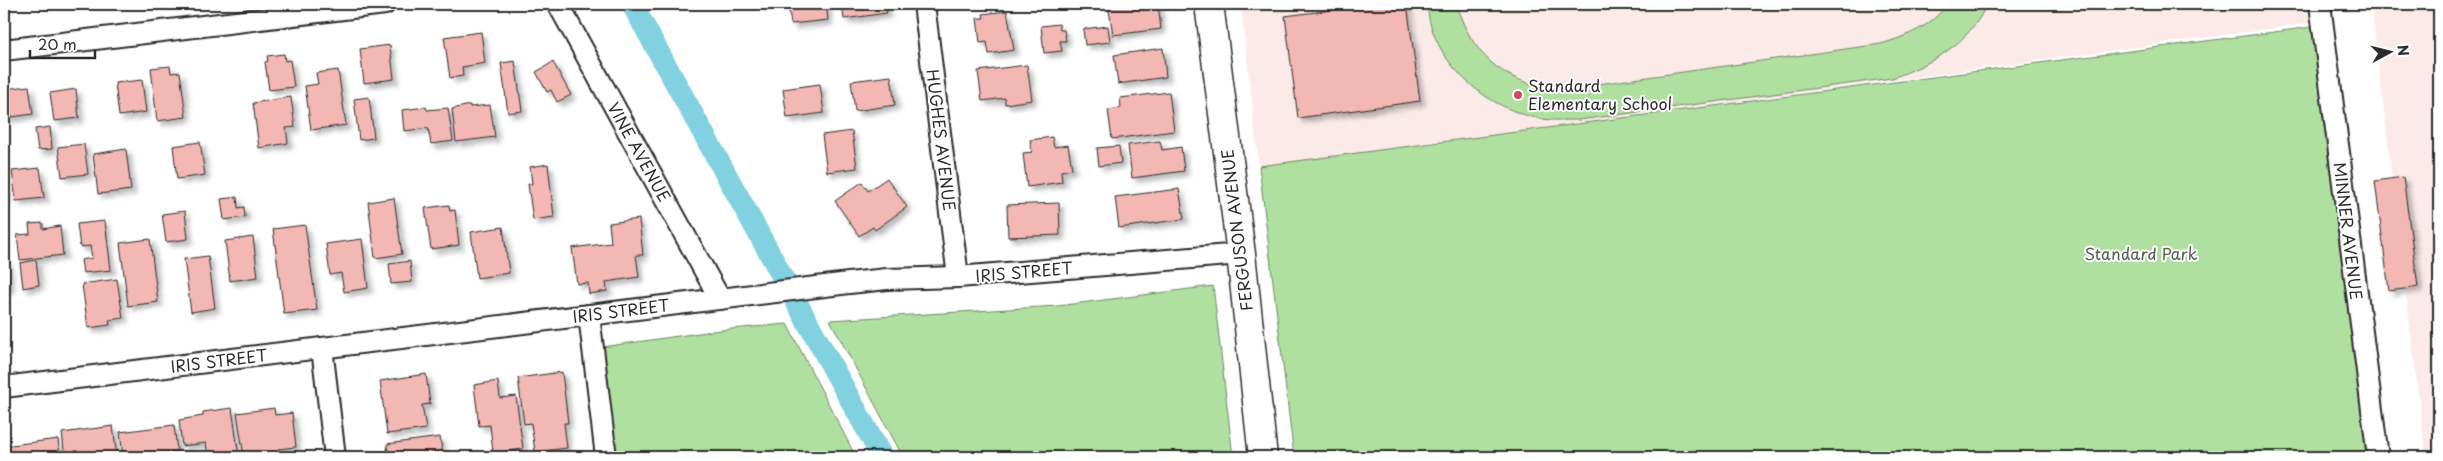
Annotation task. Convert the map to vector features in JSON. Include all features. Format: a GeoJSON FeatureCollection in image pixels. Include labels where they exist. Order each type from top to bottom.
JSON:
{"type":"FeatureCollection","features":[{"type":"Feature","properties":{"kind":"street"},"geometry":{"type":"LineString","coordinates":[[4,50],[385,4]]}},
{"type":"Feature","properties":{"kind":"street","name":"VINE AVENUE"},"geometry":{"type":"LineString","coordinates":[[558,4],[720,299]]}},
{"type":"Feature","properties":{"kind":"street","name":"HUGHES AVENUE"},"geometry":{"type":"LineString","coordinates":[[924,4],[958,277]]}},
{"type":"Feature","properties":{"kind":"street","name":"FERGUSON AVENUE"},"geometry":{"type":"LineString","coordinates":[[1209,4],[1241,254],[1263,457]]}},
{"type":"Feature","properties":{"kind":"street","name":"MINNER AVENUE"},"geometry":{"type":"LineString","coordinates":[[2320,4],[2378,457]]}},
{"type":"Feature","properties":{"kind":"street","name":"IRIS STREET"},"geometry":{"type":"LineString","coordinates":[[4,387],[849,283],[887,279],[958,277],[1241,254]]}},
{"type":"Feature","properties":{"kind":"street"},"geometry":{"type":"LineString","coordinates":[[589,316],[606,457]]}},
{"type":"Feature","properties":{"kind":"street"},"geometry":{"type":"LineString","coordinates":[[322,348],[335,457]]}},
{"type":"Feature","properties":{"kind":"shaded area","name":"Standard Elementary School"},"geometry":{"type":"Polygon","coordinates":[[[1241,4],[2309,4],[2312,23],[1259,167],[1241,4]]]}},
{"type":"Feature","properties":{"kind":"shaded area"},"geometry":{"type":"Polygon","coordinates":[[[2371,4],[2439,4],[2439,457],[2426,457],[2371,4]]]}},
{"type":"Feature","properties":{"kind":"green space"},"geometry":{"type":"Polygon","coordinates":[[[1427,4],[1456,4],[1461,19],[1476,46],[1496,67],[1509,75],[1543,87],[1570,88],[1881,44],[1918,30],[1934,19],[1947,4],[1987,4],[1970,30],[1947,51],[1921,66],[1892,78],[1579,120],[1552,120],[1537,118],[1498,104],[1464,78],[1438,44],[1431,25],[1427,4]]]}},
{"type":"Feature","properties":{"kind":"green space","name":"Standard Park"},"geometry":{"type":"Polygon","coordinates":[[[2312,27],[2378,457],[1294,457],[1259,166],[2312,27]]]}},
{"type":"Feature","properties":{"kind":"green space"},"geometry":{"type":"Polygon","coordinates":[[[1213,286],[1233,457],[903,457],[830,320],[1057,306],[1213,286]]]}},
{"type":"Feature","properties":{"kind":"green space"},"geometry":{"type":"Polygon","coordinates":[[[787,324],[856,457],[601,457],[588,349],[720,330],[787,324]]]}},
{"type":"Feature","properties":{"kind":"building"},"geometry":{"type":"Polygon","coordinates":[[[788,4],[826,4],[828,20],[791,24],[788,4]]]}},
{"type":"Feature","properties":{"kind":"building"},"geometry":{"type":"Polygon","coordinates":[[[842,4],[885,4],[887,13],[844,19],[842,4]]]}},
{"type":"Feature","properties":{"kind":"building"},"geometry":{"type":"Polygon","coordinates":[[[1108,4],[1158,4],[1161,29],[1113,35],[1108,4]]]}},
{"type":"Feature","properties":{"kind":"building"},"geometry":{"type":"Polygon","coordinates":[[[1378,4],[1407,4],[1420,101],[1298,118],[1285,16],[1378,4]]]}},
{"type":"Feature","properties":{"kind":"building"},"geometry":{"type":"Polygon","coordinates":[[[1007,11],[1014,50],[989,54],[987,42],[980,43],[977,18],[984,18],[983,14],[1007,11]]]}},
{"type":"Feature","properties":{"kind":"building"},"geometry":{"type":"Polygon","coordinates":[[[1059,24],[1060,30],[1064,30],[1066,41],[1060,41],[1062,51],[1044,53],[1041,26],[1059,24]]]}},
{"type":"Feature","properties":{"kind":"building"},"geometry":{"type":"Polygon","coordinates":[[[1108,26],[1110,42],[1085,45],[1083,29],[1108,26]]]}},
{"type":"Feature","properties":{"kind":"building"},"geometry":{"type":"Polygon","coordinates":[[[481,32],[485,63],[462,67],[463,76],[450,78],[444,37],[481,32]]]}},
{"type":"Feature","properties":{"kind":"building"},"geometry":{"type":"Polygon","coordinates":[[[2435,33],[2439,33],[2439,66],[2435,33]]]}},
{"type":"Feature","properties":{"kind":"building"},"geometry":{"type":"Polygon","coordinates":[[[390,45],[394,79],[364,83],[360,49],[390,45]]]}},
{"type":"Feature","properties":{"kind":"building"},"geometry":{"type":"Polygon","coordinates":[[[1163,48],[1166,77],[1118,84],[1114,55],[1163,48]]]}},
{"type":"Feature","properties":{"kind":"building"},"geometry":{"type":"Polygon","coordinates":[[[284,54],[285,61],[290,60],[294,87],[269,90],[265,62],[268,61],[267,56],[284,54]]]}},
{"type":"Feature","properties":{"kind":"building"},"geometry":{"type":"Polygon","coordinates":[[[515,61],[522,111],[508,113],[501,63],[515,61]]]}},
{"type":"Feature","properties":{"kind":"building"},"geometry":{"type":"Polygon","coordinates":[[[553,62],[571,95],[557,102],[551,90],[547,92],[536,72],[553,62]]]}},
{"type":"Feature","properties":{"kind":"building"},"geometry":{"type":"Polygon","coordinates":[[[1027,65],[1032,100],[1005,104],[1005,98],[982,101],[978,71],[1027,65]]]}},
{"type":"Feature","properties":{"kind":"building"},"geometry":{"type":"Polygon","coordinates":[[[170,66],[171,73],[180,72],[186,117],[157,121],[151,68],[170,66]]]}},
{"type":"Feature","properties":{"kind":"building"},"geometry":{"type":"Polygon","coordinates":[[[338,70],[346,125],[311,130],[305,86],[318,84],[316,73],[338,70]]]}},
{"type":"Feature","properties":{"kind":"building"},"geometry":{"type":"Polygon","coordinates":[[[891,76],[895,105],[855,111],[851,81],[891,76]]]}},
{"type":"Feature","properties":{"kind":"building"},"geometry":{"type":"Polygon","coordinates":[[[142,80],[146,112],[119,116],[115,83],[142,80]]]}},
{"type":"Feature","properties":{"kind":"building"},"geometry":{"type":"Polygon","coordinates":[[[820,84],[824,113],[787,118],[783,89],[820,84]]]}},
{"type":"Feature","properties":{"kind":"building"},"geometry":{"type":"Polygon","coordinates":[[[29,86],[33,114],[4,118],[4,89],[29,86]]]}},
{"type":"Feature","properties":{"kind":"building"},"geometry":{"type":"Polygon","coordinates":[[[76,89],[79,118],[54,121],[50,93],[76,89]]]}},
{"type":"Feature","properties":{"kind":"building"},"geometry":{"type":"Polygon","coordinates":[[[1169,92],[1174,131],[1112,139],[1108,110],[1121,108],[1120,98],[1169,92]]]}},
{"type":"Feature","properties":{"kind":"building"},"geometry":{"type":"Polygon","coordinates":[[[291,97],[295,127],[286,128],[288,143],[259,148],[253,103],[291,97]]]}},
{"type":"Feature","properties":{"kind":"building"},"geometry":{"type":"Polygon","coordinates":[[[369,97],[374,138],[359,140],[354,99],[369,97]]]}},
{"type":"Feature","properties":{"kind":"building"},"geometry":{"type":"Polygon","coordinates":[[[470,105],[470,107],[490,105],[495,137],[456,142],[452,109],[470,105]]]}},
{"type":"Feature","properties":{"kind":"building"},"geometry":{"type":"Polygon","coordinates":[[[426,107],[427,110],[448,108],[453,141],[431,144],[428,128],[404,131],[402,110],[426,107]]]}},
{"type":"Feature","properties":{"kind":"building"},"geometry":{"type":"Polygon","coordinates":[[[50,127],[52,149],[38,150],[35,129],[50,127]]]}},
{"type":"Feature","properties":{"kind":"building"},"geometry":{"type":"Polygon","coordinates":[[[852,131],[857,168],[827,172],[822,135],[852,131]]]}},
{"type":"Feature","properties":{"kind":"building"},"geometry":{"type":"Polygon","coordinates":[[[1052,137],[1054,147],[1068,145],[1072,169],[1061,171],[1062,182],[1027,187],[1023,153],[1032,152],[1030,140],[1052,137]]]}},
{"type":"Feature","properties":{"kind":"building"},"geometry":{"type":"Polygon","coordinates":[[[1160,141],[1162,150],[1181,147],[1184,171],[1132,178],[1128,145],[1160,141]]]}},
{"type":"Feature","properties":{"kind":"building"},"geometry":{"type":"Polygon","coordinates":[[[200,142],[205,175],[177,179],[173,146],[200,142]]]}},
{"type":"Feature","properties":{"kind":"building"},"geometry":{"type":"Polygon","coordinates":[[[84,144],[88,174],[62,177],[58,147],[84,144]]]}},
{"type":"Feature","properties":{"kind":"building"},"geometry":{"type":"Polygon","coordinates":[[[1119,146],[1121,163],[1099,166],[1097,148],[1119,146]]]}},
{"type":"Feature","properties":{"kind":"building"},"geometry":{"type":"Polygon","coordinates":[[[126,149],[131,190],[98,194],[93,154],[126,149]]]}},
{"type":"Feature","properties":{"kind":"building"},"geometry":{"type":"Polygon","coordinates":[[[548,164],[554,217],[533,220],[528,184],[532,184],[530,167],[548,164]]]}},
{"type":"Feature","properties":{"kind":"building"},"geometry":{"type":"Polygon","coordinates":[[[40,168],[44,198],[16,201],[12,171],[40,168]]]}},
{"type":"Feature","properties":{"kind":"building"},"geometry":{"type":"Polygon","coordinates":[[[4,177],[7,198],[4,199],[4,177]]]}},
{"type":"Feature","properties":{"kind":"building"},"geometry":{"type":"Polygon","coordinates":[[[2403,177],[2418,287],[2389,291],[2375,181],[2403,177]]]}},
{"type":"Feature","properties":{"kind":"building"},"geometry":{"type":"Polygon","coordinates":[[[887,178],[907,207],[875,230],[873,227],[859,236],[835,201],[862,182],[868,191],[887,178]]]}},
{"type":"Feature","properties":{"kind":"building"},"geometry":{"type":"Polygon","coordinates":[[[1179,189],[1184,219],[1119,228],[1115,197],[1179,189]]]}},
{"type":"Feature","properties":{"kind":"building"},"geometry":{"type":"Polygon","coordinates":[[[237,197],[238,208],[244,207],[245,217],[224,220],[221,199],[237,197]]]}},
{"type":"Feature","properties":{"kind":"building"},"geometry":{"type":"Polygon","coordinates":[[[394,198],[402,254],[375,258],[368,202],[394,198]]]}},
{"type":"Feature","properties":{"kind":"building"},"geometry":{"type":"Polygon","coordinates":[[[1059,203],[1060,235],[1008,237],[1007,205],[1059,203]]]}},
{"type":"Feature","properties":{"kind":"building"},"geometry":{"type":"Polygon","coordinates":[[[449,205],[450,211],[455,210],[459,245],[431,249],[425,208],[449,205]]]}},
{"type":"Feature","properties":{"kind":"building"},"geometry":{"type":"Polygon","coordinates":[[[185,211],[188,239],[166,242],[162,214],[185,211]]]}},
{"type":"Feature","properties":{"kind":"building"},"geometry":{"type":"Polygon","coordinates":[[[639,219],[643,255],[636,255],[639,277],[606,282],[607,291],[589,294],[588,283],[577,284],[572,248],[611,243],[609,223],[639,219]]]}},
{"type":"Feature","properties":{"kind":"building"},"geometry":{"type":"Polygon","coordinates":[[[105,221],[111,270],[83,273],[81,260],[92,258],[90,246],[80,247],[77,224],[105,221]]]}},
{"type":"Feature","properties":{"kind":"building"},"geometry":{"type":"Polygon","coordinates":[[[43,223],[43,229],[60,226],[63,255],[20,260],[17,235],[30,234],[29,224],[43,223]]]}},
{"type":"Feature","properties":{"kind":"building"},"geometry":{"type":"Polygon","coordinates":[[[305,225],[317,310],[284,314],[273,229],[305,225]]]}},
{"type":"Feature","properties":{"kind":"building"},"geometry":{"type":"Polygon","coordinates":[[[503,227],[509,273],[477,278],[471,232],[503,227]]]}},
{"type":"Feature","properties":{"kind":"building"},"geometry":{"type":"Polygon","coordinates":[[[253,237],[258,277],[230,281],[225,241],[253,237]]]}},
{"type":"Feature","properties":{"kind":"building"},"geometry":{"type":"Polygon","coordinates":[[[150,239],[158,302],[128,306],[120,243],[150,239]]]}},
{"type":"Feature","properties":{"kind":"building"},"geometry":{"type":"Polygon","coordinates":[[[362,239],[368,288],[344,292],[341,273],[330,275],[326,244],[362,239]]]}},
{"type":"Feature","properties":{"kind":"building"},"geometry":{"type":"Polygon","coordinates":[[[208,256],[215,308],[191,312],[184,259],[208,256]]]}},
{"type":"Feature","properties":{"kind":"building"},"geometry":{"type":"Polygon","coordinates":[[[7,260],[10,289],[4,290],[4,261],[7,260]]]}},
{"type":"Feature","properties":{"kind":"building"},"geometry":{"type":"Polygon","coordinates":[[[36,260],[39,285],[23,288],[20,263],[36,260]]]}},
{"type":"Feature","properties":{"kind":"building"},"geometry":{"type":"Polygon","coordinates":[[[410,261],[412,282],[391,284],[389,264],[410,261]]]}},
{"type":"Feature","properties":{"kind":"building"},"geometry":{"type":"Polygon","coordinates":[[[117,279],[123,318],[109,320],[110,325],[88,328],[82,284],[117,279]]]}},
{"type":"Feature","properties":{"kind":"building"},"geometry":{"type":"Polygon","coordinates":[[[562,372],[568,423],[564,423],[567,448],[535,452],[531,423],[524,424],[518,378],[562,372]]]}},
{"type":"Feature","properties":{"kind":"building"},"geometry":{"type":"Polygon","coordinates":[[[426,374],[430,404],[422,405],[426,429],[387,434],[380,381],[426,374]]]}},
{"type":"Feature","properties":{"kind":"building"},"geometry":{"type":"Polygon","coordinates":[[[498,381],[500,398],[516,396],[523,449],[493,453],[490,425],[479,426],[474,385],[498,381]]]}},
{"type":"Feature","properties":{"kind":"building"},"geometry":{"type":"Polygon","coordinates":[[[232,408],[239,457],[208,457],[206,443],[182,446],[179,420],[203,416],[203,412],[232,408]]]}},
{"type":"Feature","properties":{"kind":"building"},"geometry":{"type":"Polygon","coordinates":[[[274,408],[275,415],[292,413],[296,447],[278,449],[279,457],[244,457],[237,413],[274,408]]]}},
{"type":"Feature","properties":{"kind":"building"},"geometry":{"type":"Polygon","coordinates":[[[174,425],[177,451],[154,454],[154,457],[123,457],[120,432],[174,425]]]}},
{"type":"Feature","properties":{"kind":"building"},"geometry":{"type":"Polygon","coordinates":[[[113,426],[117,457],[65,457],[62,433],[113,426]]]}},
{"type":"Feature","properties":{"kind":"building"},"geometry":{"type":"Polygon","coordinates":[[[440,437],[443,457],[388,457],[387,444],[440,437]]]}},
{"type":"Feature","properties":{"kind":"building"},"geometry":{"type":"Polygon","coordinates":[[[58,439],[60,457],[4,457],[4,446],[58,439]]]}},
{"type":"Feature","properties":{"kind":"waterway"},"geometry":{"type":"LineString","coordinates":[[632,4],[882,457]]}},
{"type":"Feature","properties":{"kind":"place","name":"Standard Elementary School"},"geometry":{"type":"Point","coordinates":[1518,95]}}]}
